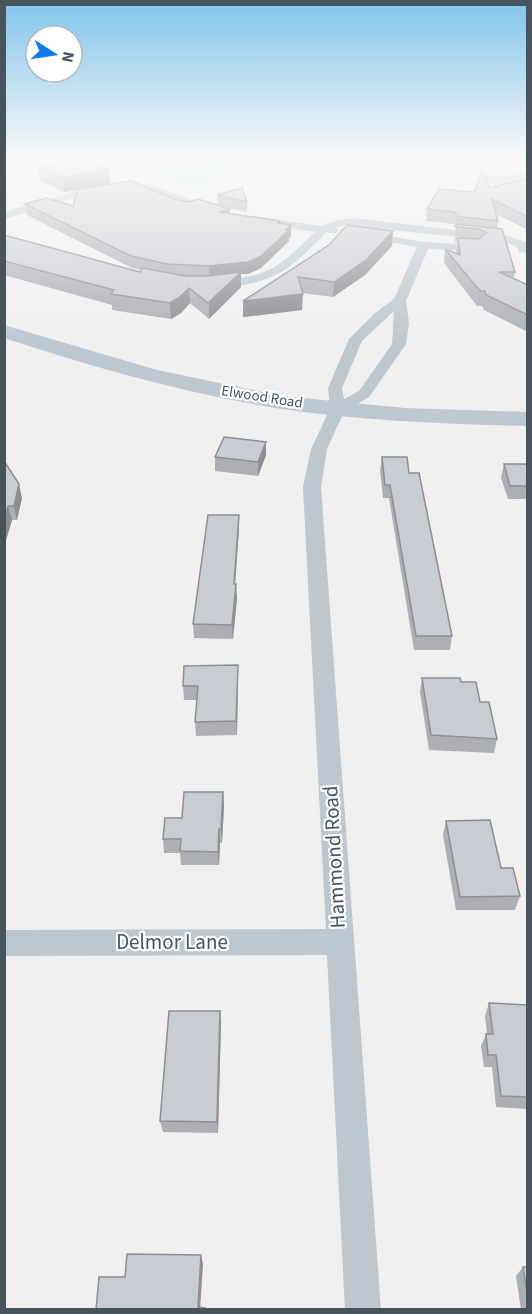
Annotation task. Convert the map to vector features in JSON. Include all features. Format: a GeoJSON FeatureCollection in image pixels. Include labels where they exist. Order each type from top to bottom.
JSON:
{"type":"FeatureCollection","features":[{"type":"Feature","properties":{"kind":"main road","name":"Elwood Road"},"geometry":{"type":"LineString","coordinates":[[4,331],[61,350],[202,387],[338,409],[528,419]]}},
{"type":"Feature","properties":{"kind":"street"},"geometry":{"type":"LineString","coordinates":[[258,219],[424,244],[525,250]]}},
{"type":"Feature","properties":{"kind":"street"},"geometry":{"type":"LineString","coordinates":[[197,285],[208,286],[255,279],[280,269],[314,241],[323,229],[338,223],[354,221],[507,239],[523,245],[526,266]]}},
{"type":"Feature","properties":{"kind":"street"},"geometry":{"type":"LineString","coordinates":[[400,301],[356,339],[335,388],[338,409],[364,394],[399,344],[402,322],[400,301],[424,244]]}},
{"type":"Feature","properties":{"kind":"street","name":"Hammond Road"},"geometry":{"type":"LineString","coordinates":[[338,409],[319,449],[312,487],[363,1310]]}},
{"type":"Feature","properties":{"kind":"street","name":"Delmor Lane"},"geometry":{"type":"LineString","coordinates":[[4,943],[339,942]]}},
{"type":"Feature","properties":{"kind":"building"},"geometry":{"type":"Polygon","coordinates":[[[56,219],[269,219],[291,225],[286,230],[289,230],[261,256],[248,262],[209,266],[167,264],[131,256],[56,219]]]}},
{"type":"Feature","properties":{"kind":"building"},"geometry":{"type":"Polygon","coordinates":[[[457,224],[502,229],[515,272],[499,272],[528,285],[528,315],[486,295],[485,291],[480,291],[445,249],[460,255],[458,238],[479,239],[487,233],[479,229],[457,227],[457,224]]]}},
{"type":"Feature","properties":{"kind":"building"},"geometry":{"type":"Polygon","coordinates":[[[347,225],[393,231],[366,260],[334,282],[298,277],[303,294],[243,301],[329,245],[347,225]]]}},
{"type":"Feature","properties":{"kind":"building"},"geometry":{"type":"Polygon","coordinates":[[[4,235],[140,272],[142,268],[185,276],[208,276],[241,272],[208,303],[189,288],[170,303],[111,294],[114,290],[4,261],[4,235]]]}},
{"type":"Feature","properties":{"kind":"building"},"geometry":{"type":"Polygon","coordinates":[[[224,437],[266,442],[258,462],[215,457],[224,437]]]}},
{"type":"Feature","properties":{"kind":"building"},"geometry":{"type":"Polygon","coordinates":[[[382,457],[407,457],[409,473],[419,473],[452,636],[416,636],[390,485],[385,485],[382,457]]]}},
{"type":"Feature","properties":{"kind":"building"},"geometry":{"type":"Polygon","coordinates":[[[4,461],[19,484],[14,506],[8,506],[4,521],[4,461]]]}},
{"type":"Feature","properties":{"kind":"building"},"geometry":{"type":"Polygon","coordinates":[[[504,464],[526,464],[528,486],[510,486],[504,464]]]}},
{"type":"Feature","properties":{"kind":"building"},"geometry":{"type":"Polygon","coordinates":[[[208,515],[239,515],[232,625],[193,624],[208,515]]]}},
{"type":"Feature","properties":{"kind":"building"},"geometry":{"type":"Polygon","coordinates":[[[238,665],[236,721],[195,722],[198,686],[183,686],[184,666],[238,665]]]}},
{"type":"Feature","properties":{"kind":"building"},"geometry":{"type":"Polygon","coordinates":[[[422,678],[460,678],[461,682],[476,682],[480,702],[489,702],[497,739],[431,735],[422,678]]]}},
{"type":"Feature","properties":{"kind":"building"},"geometry":{"type":"Polygon","coordinates":[[[184,792],[223,792],[218,852],[180,851],[181,839],[163,839],[165,818],[182,818],[184,792]]]}},
{"type":"Feature","properties":{"kind":"building"},"geometry":{"type":"Polygon","coordinates":[[[490,820],[501,868],[513,868],[520,896],[460,897],[446,821],[490,820]]]}},
{"type":"Feature","properties":{"kind":"building"},"geometry":{"type":"Polygon","coordinates":[[[489,1003],[528,1005],[528,1097],[501,1096],[496,1055],[488,1055],[486,1034],[493,1034],[489,1003]]]}},
{"type":"Feature","properties":{"kind":"building"},"geometry":{"type":"Polygon","coordinates":[[[169,1011],[220,1011],[217,1122],[160,1121],[169,1011]]]}},
{"type":"Feature","properties":{"kind":"building"},"geometry":{"type":"Polygon","coordinates":[[[127,1254],[201,1255],[198,1307],[205,1308],[205,1310],[96,1310],[99,1277],[125,1277],[127,1254]]]}},
{"type":"Feature","properties":{"kind":"building"},"geometry":{"type":"Polygon","coordinates":[[[523,1267],[528,1267],[528,1300],[523,1267]]]}}]}
